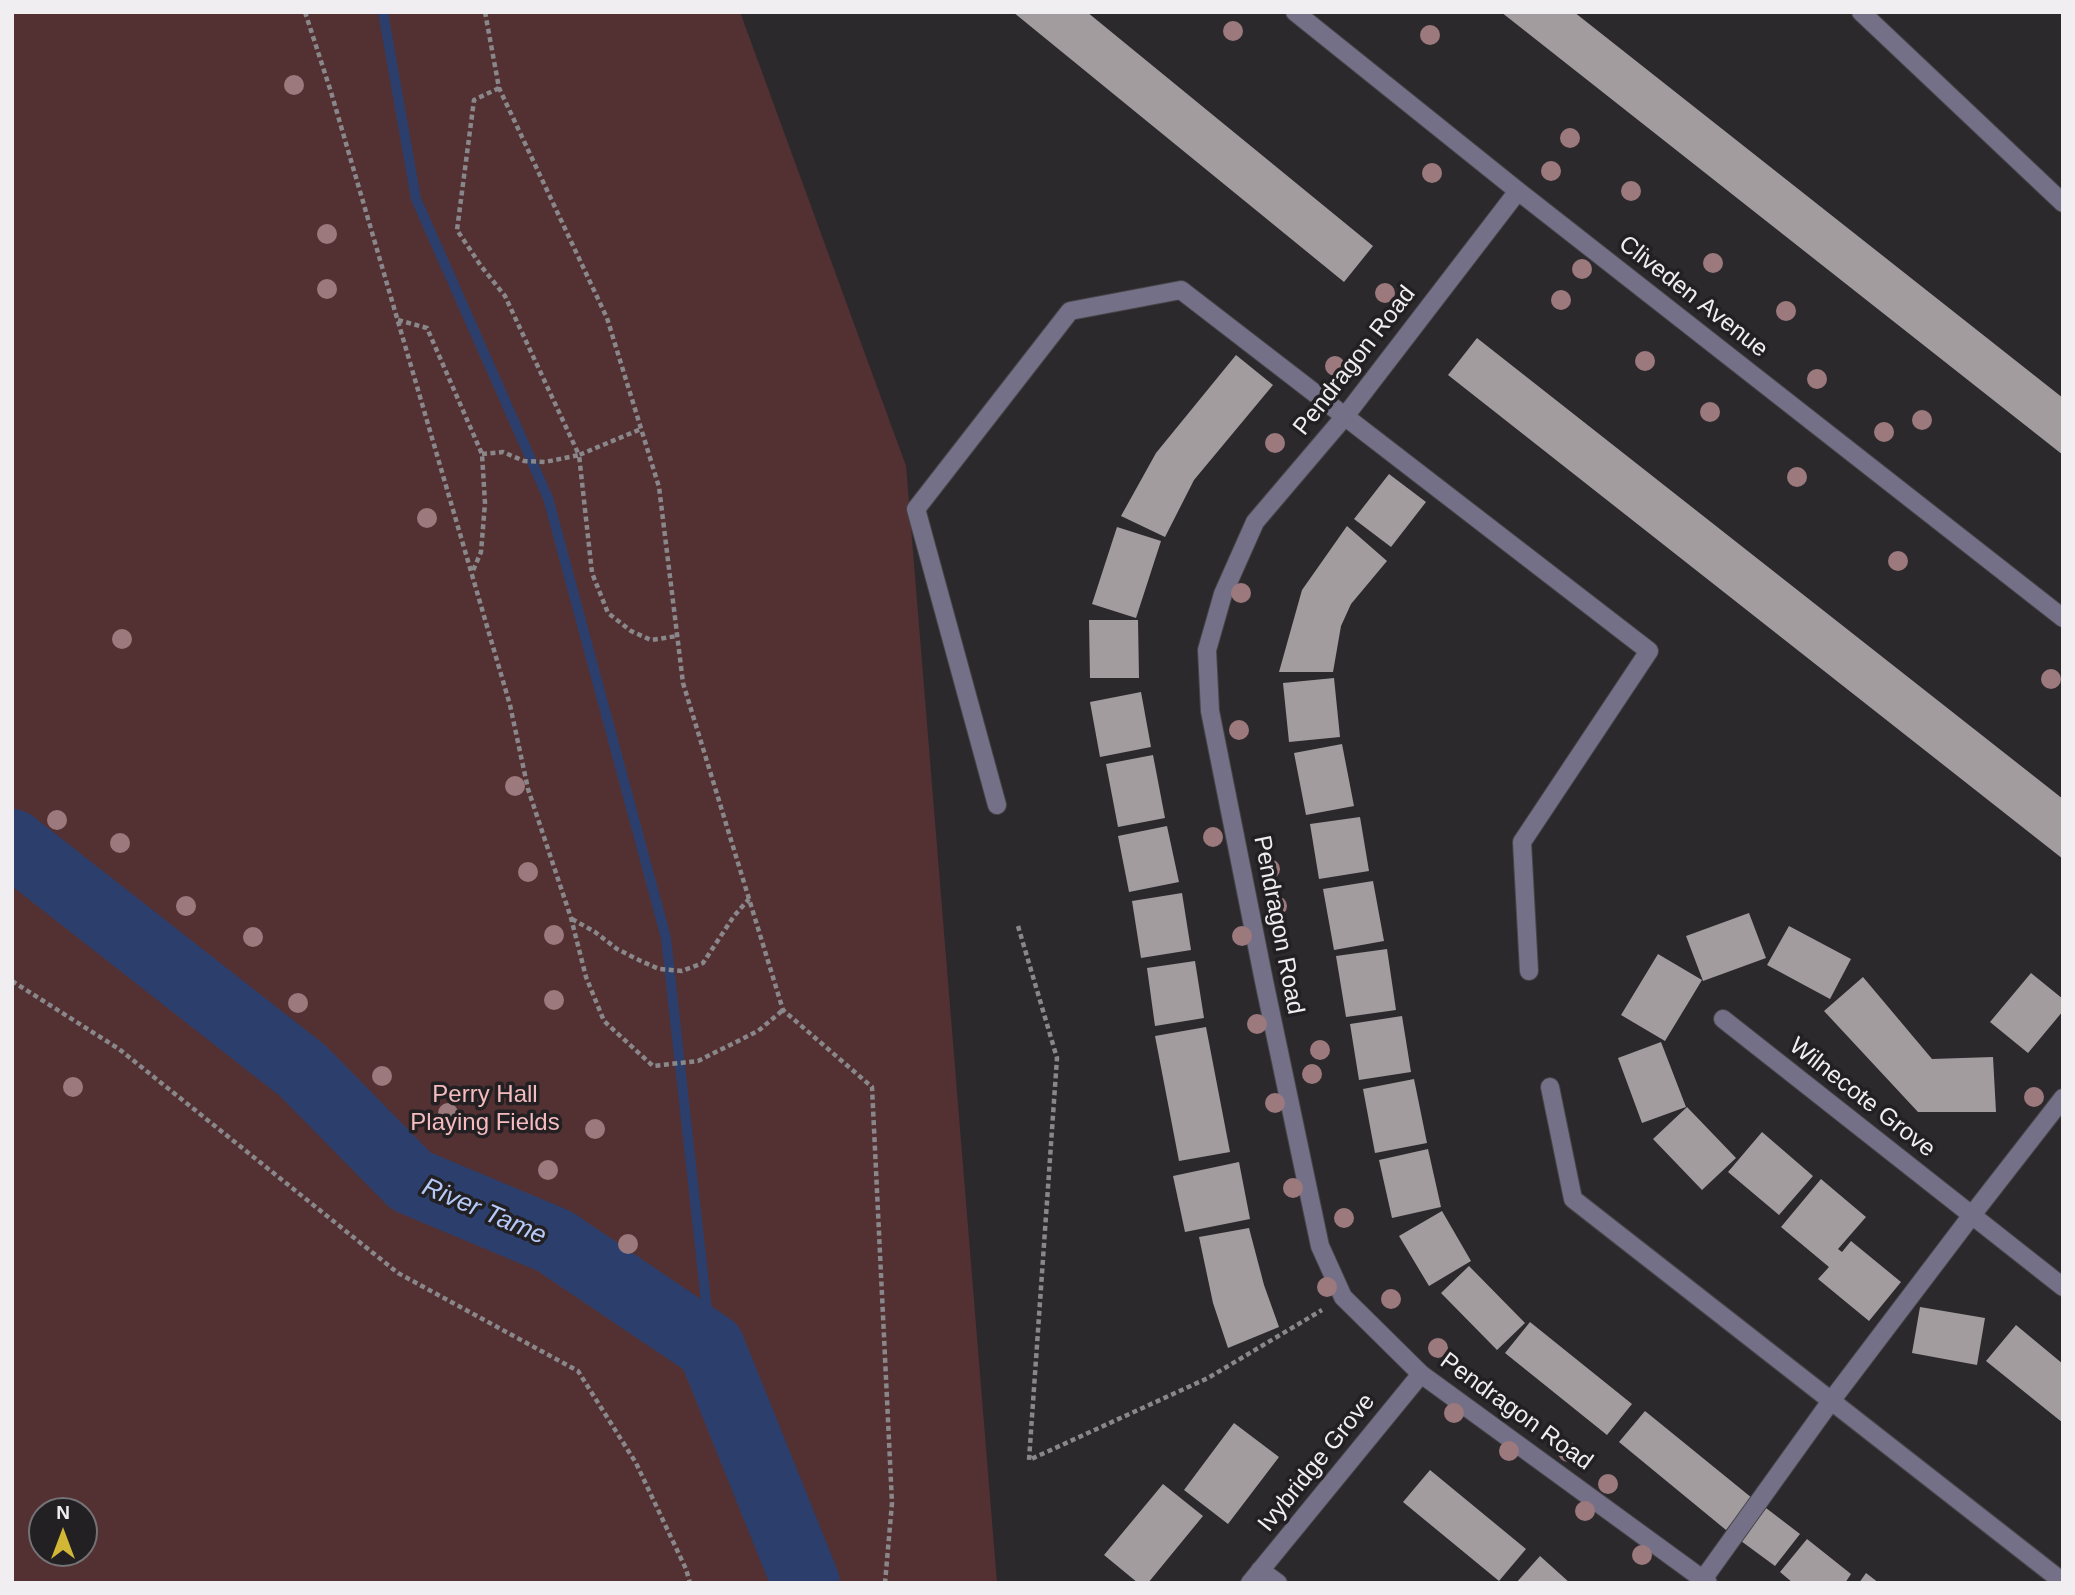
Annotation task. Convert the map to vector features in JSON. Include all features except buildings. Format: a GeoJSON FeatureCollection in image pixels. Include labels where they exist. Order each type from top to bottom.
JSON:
{"type":"FeatureCollection","features":[{"type":"Feature","properties":{"kind":"street","name":"Cliveden Avenue"},"geometry":{"type":"LineString","coordinates":[[1295,12],[1518,191],[2063,618]]}},
{"type":"Feature","properties":{"kind":"street"},"geometry":{"type":"LineString","coordinates":[[1861,12],[2063,203]]}},
{"type":"Feature","properties":{"kind":"street","name":"Pendragon Road"},"geometry":{"type":"LineString","coordinates":[[1518,191],[1346,415],[1255,522],[1223,594],[1207,650],[1210,711],[1320,1246],[1343,1297],[1421,1374],[1706,1580]]}},
{"type":"Feature","properties":{"kind":"street"},"geometry":{"type":"LineString","coordinates":[[997,805],[916,509],[1070,311],[1181,290],[1649,651],[1522,842],[1529,971]]}},
{"type":"Feature","properties":{"kind":"street","name":"Wilnecote Grove"},"geometry":{"type":"LineString","coordinates":[[1723,1019],[2063,1287]]}},
{"type":"Feature","properties":{"kind":"street"},"geometry":{"type":"LineString","coordinates":[[1550,1087],[1573,1199],[2063,1582]]}},
{"type":"Feature","properties":{"kind":"street"},"geometry":{"type":"LineString","coordinates":[[1706,1580],[1832,1401],[2063,1098]]}},
{"type":"Feature","properties":{"kind":"street","name":"Ivybridge Grove"},"geometry":{"type":"LineString","coordinates":[[1255,1576],[1421,1374]]}},
{"type":"Feature","properties":{"kind":"street"},"geometry":{"type":"LineString","coordinates":[[1255,1576],[1278,1583]]}},
{"type":"Feature","properties":{"kind":"path"},"geometry":{"type":"LineString","coordinates":[[305,12],[331,92],[510,705],[528,789],[571,918],[586,977],[604,1021],[653,1066],[698,1061],[758,1031],[783,1010]]}},
{"type":"Feature","properties":{"kind":"path"},"geometry":{"type":"LineString","coordinates":[[485,12],[499,89],[607,318],[659,487],[683,683],[783,1010],[872,1087],[891,1503],[886,1583]]}},
{"type":"Feature","properties":{"kind":"path"},"geometry":{"type":"LineString","coordinates":[[499,89],[474,100],[457,230],[505,296],[579,455],[592,573],[608,613],[631,631],[650,639],[677,636]]}},
{"type":"Feature","properties":{"kind":"path"},"geometry":{"type":"LineString","coordinates":[[398,320],[427,328],[482,454],[485,503],[481,552],[472,574]]}},
{"type":"Feature","properties":{"kind":"path"},"geometry":{"type":"LineString","coordinates":[[482,454],[503,452],[524,461],[545,462],[579,455],[641,429]]}},
{"type":"Feature","properties":{"kind":"path"},"geometry":{"type":"LineString","coordinates":[[571,918],[595,932],[617,950],[659,969],[682,971],[703,963],[749,898]]}},
{"type":"Feature","properties":{"kind":"path"},"geometry":{"type":"LineString","coordinates":[[1018,926],[1057,1058],[1029,1460],[1208,1378],[1343,1297]]}},
{"type":"Feature","properties":{"kind":"path"},"geometry":{"type":"LineString","coordinates":[[12,981],[119,1049],[398,1273],[578,1371],[636,1463],[690,1583]]}},
{"type":"Feature","properties":{"kind":"green space","name":"Perry Hall Playing Fields"},"geometry":{"type":"Polygon","coordinates":[[[12,12],[740,12],[906,466],[997,1583],[12,1583],[12,12]]]}},
{"type":"Feature","properties":{"kind":"waterway"},"geometry":{"type":"LineString","coordinates":[[383,12],[416,199],[548,498],[666,938],[711,1347]]}},
{"type":"Feature","properties":{"kind":"waterway","name":"River Tame"},"geometry":{"type":"LineString","coordinates":[[12,843],[303,1071],[411,1181],[554,1241],[711,1347],[806,1583]]}}]}
